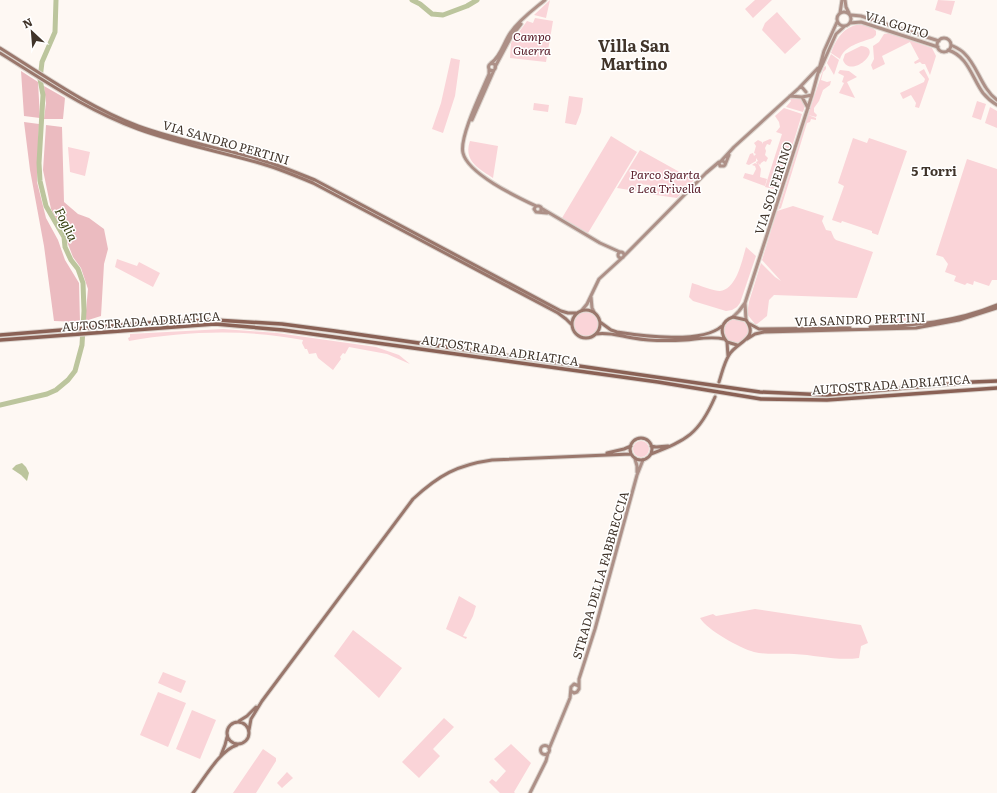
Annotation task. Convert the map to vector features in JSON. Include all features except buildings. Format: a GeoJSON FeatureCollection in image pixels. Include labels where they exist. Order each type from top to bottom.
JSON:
{"type":"FeatureCollection","features":[{"type":"Feature","properties":{"kind":"highway","name":"AUTOSTRADA ADRIATICA"},"geometry":{"type":"LineString","coordinates":[[117,329],[160,322],[216,320],[282,324],[760,392],[827,395],[997,381]]}},
{"type":"Feature","properties":{"kind":"highway","name":"AUTOSTRADA ADRIATICA"},"geometry":{"type":"LineString","coordinates":[[0,340],[117,329],[215,324],[283,330],[658,382],[761,399],[827,400],[997,388]]}},
{"type":"Feature","properties":{"kind":"highway","name":"AUTOSTRADA ADRIATICA"},"geometry":{"type":"LineString","coordinates":[[0,335],[45,335]]}},
{"type":"Feature","properties":{"kind":"main road","name":"VIA SANDRO PERTINI"},"geometry":{"type":"LineString","coordinates":[[0,48],[79,98],[109,115],[157,132],[256,158],[315,180],[561,311],[568,314],[577,313]]}},
{"type":"Feature","properties":{"kind":"main road","name":"VIA SANDRO PERTINI"},"geometry":{"type":"LineString","coordinates":[[0,53],[77,101],[156,136],[257,162],[313,183],[558,313],[566,319],[572,325],[574,331],[582,337],[589,338],[596,334],[604,333],[633,339],[674,341],[712,337],[737,345],[745,342],[755,334],[764,332],[916,328],[959,320],[997,306]]}},
{"type":"Feature","properties":{"kind":"main road","name":"VIA SANDRO PERTINI"},"geometry":{"type":"LineString","coordinates":[[733,317],[747,321],[760,329],[909,326],[958,318],[997,306]]}},
{"type":"Feature","properties":{"kind":"main road"},"geometry":{"type":"LineString","coordinates":[[572,325],[572,321],[577,313],[582,310],[594,312],[599,318],[600,322],[600,326],[596,334]]}},
{"type":"Feature","properties":{"kind":"main road"},"geometry":{"type":"LineString","coordinates":[[600,322],[611,330],[617,332],[661,337],[703,335],[716,331],[728,319],[733,317]]}},
{"type":"Feature","properties":{"kind":"main road"},"geometry":{"type":"LineString","coordinates":[[747,321],[750,332],[747,339]]}},
{"type":"Feature","properties":{"kind":"main road"},"geometry":{"type":"LineString","coordinates":[[722,326],[722,334],[726,341],[728,356]]}},
{"type":"Feature","properties":{"kind":"main road"},"geometry":{"type":"LineString","coordinates":[[719,382],[728,356],[737,345]]}},
{"type":"Feature","properties":{"kind":"main road"},"geometry":{"type":"LineString","coordinates":[[651,454],[651,446],[647,440],[635,440],[631,446],[631,454],[635,459],[644,460],[651,454],[672,446],[687,438],[708,412],[715,397]]}},
{"type":"Feature","properties":{"kind":"main road"},"geometry":{"type":"LineString","coordinates":[[598,455],[618,451],[631,446]]}},
{"type":"Feature","properties":{"kind":"main road"},"geometry":{"type":"LineString","coordinates":[[651,446],[672,446]]}},
{"type":"Feature","properties":{"kind":"main road"},"geometry":{"type":"LineString","coordinates":[[220,757],[230,748],[246,741],[249,735],[251,719],[262,701],[413,499],[429,484],[462,466],[477,462],[492,460],[631,454]]}},
{"type":"Feature","properties":{"kind":"main road"},"geometry":{"type":"LineString","coordinates":[[239,722],[248,716],[262,701]]}},
{"type":"Feature","properties":{"kind":"main road"},"geometry":{"type":"LineString","coordinates":[[193,793],[220,757],[226,745],[229,726],[234,722],[239,722],[245,724],[249,730]]}},
{"type":"Feature","properties":{"kind":"main road"},"geometry":{"type":"LineString","coordinates":[[227,736],[231,742],[238,744]]}},
{"type":"Feature","properties":{"kind":"street"},"geometry":{"type":"LineString","coordinates":[[545,0],[524,17],[503,44],[496,58],[488,65],[489,74],[466,132],[462,152],[468,163],[487,179],[528,202],[539,206],[547,213],[620,256]]}},
{"type":"Feature","properties":{"kind":"street","name":"VIA SOLFERINO"},"geometry":{"type":"LineString","coordinates":[[817,78],[819,65],[837,22],[837,16],[840,13],[842,0]]}},
{"type":"Feature","properties":{"kind":"street"},"geometry":{"type":"LineString","coordinates":[[845,0],[846,7],[852,19],[850,23]]}},
{"type":"Feature","properties":{"kind":"street"},"geometry":{"type":"LineString","coordinates":[[840,13],[844,11],[850,14]]}},
{"type":"Feature","properties":{"kind":"street","name":"VIA GOITO"},"geometry":{"type":"LineString","coordinates":[[850,14],[861,16],[939,41],[947,39],[951,45],[964,53],[988,91],[997,100]]}},
{"type":"Feature","properties":{"kind":"street"},"geometry":{"type":"LineString","coordinates":[[466,132],[494,68],[511,37],[527,16]]}},
{"type":"Feature","properties":{"kind":"street"},"geometry":{"type":"LineString","coordinates":[[837,22],[841,26],[845,26]]}},
{"type":"Feature","properties":{"kind":"street","name":"VIA GOITO"},"geometry":{"type":"LineString","coordinates":[[850,23],[861,22],[938,47],[942,51],[948,50],[956,53],[964,60],[983,93],[997,106]]}},
{"type":"Feature","properties":{"kind":"street","name":"VIA SOLFERINO"},"geometry":{"type":"LineString","coordinates":[[733,317],[745,303],[817,78],[836,34],[850,23]]}},
{"type":"Feature","properties":{"kind":"street","name":"VIA GOITO"},"geometry":{"type":"LineString","coordinates":[[938,47],[939,41]]}},
{"type":"Feature","properties":{"kind":"street"},"geometry":{"type":"LineString","coordinates":[[948,50],[951,45]]}},
{"type":"Feature","properties":{"kind":"street"},"geometry":{"type":"LineString","coordinates":[[491,63],[494,64],[494,68]]}},
{"type":"Feature","properties":{"kind":"street"},"geometry":{"type":"LineString","coordinates":[[620,256],[631,248],[714,166],[801,86],[815,72],[819,65]]}},
{"type":"Feature","properties":{"kind":"street"},"geometry":{"type":"LineString","coordinates":[[489,69],[494,68]]}},
{"type":"Feature","properties":{"kind":"street"},"geometry":{"type":"LineString","coordinates":[[801,86],[806,92]]}},
{"type":"Feature","properties":{"kind":"street"},"geometry":{"type":"LineString","coordinates":[[790,96],[802,98],[812,95]]}},
{"type":"Feature","properties":{"kind":"street"},"geometry":{"type":"LineString","coordinates":[[802,98],[808,108]]}},
{"type":"Feature","properties":{"kind":"street"},"geometry":{"type":"LineString","coordinates":[[714,166],[724,166],[730,151]]}},
{"type":"Feature","properties":{"kind":"street"},"geometry":{"type":"LineString","coordinates":[[721,161],[725,164]]}},
{"type":"Feature","properties":{"kind":"street"},"geometry":{"type":"LineString","coordinates":[[720,166],[721,161]]}},
{"type":"Feature","properties":{"kind":"street"},"geometry":{"type":"LineString","coordinates":[[528,202],[536,212],[547,213]]}},
{"type":"Feature","properties":{"kind":"street"},"geometry":{"type":"LineString","coordinates":[[534,210],[536,206]]}},
{"type":"Feature","properties":{"kind":"street"},"geometry":{"type":"LineString","coordinates":[[539,212],[541,208]]}},
{"type":"Feature","properties":{"kind":"street"},"geometry":{"type":"LineString","coordinates":[[607,247],[621,252],[631,248]]}},
{"type":"Feature","properties":{"kind":"street"},"geometry":{"type":"LineString","coordinates":[[582,310],[599,279],[616,264],[620,256],[618,254],[621,252]]}},
{"type":"Feature","properties":{"kind":"street"},"geometry":{"type":"LineString","coordinates":[[591,295],[591,305],[594,312]]}},
{"type":"Feature","properties":{"kind":"street","name":"VIA SOLFERINO"},"geometry":{"type":"LineString","coordinates":[[745,303],[747,321]]}},
{"type":"Feature","properties":{"kind":"street","name":"STRADA DELLA FABBRECCIA"},"geometry":{"type":"LineString","coordinates":[[635,459],[637,475]]}},
{"type":"Feature","properties":{"kind":"street","name":"STRADA DELLA FABBRECCIA"},"geometry":{"type":"LineString","coordinates":[[573,692],[579,690],[579,679],[595,629],[637,475],[644,460]]}},
{"type":"Feature","properties":{"kind":"street","name":"STRADA DELLA FABBRECCIA"},"geometry":{"type":"LineString","coordinates":[[548,747],[552,742],[573,692],[571,687],[579,679]]}},
{"type":"Feature","properties":{"kind":"street"},"geometry":{"type":"LineString","coordinates":[[574,684],[579,686]]}},
{"type":"Feature","properties":{"kind":"street"},"geometry":{"type":"LineString","coordinates":[[530,793],[546,761],[548,747],[544,746],[541,748],[546,761]]}},
{"type":"Feature","properties":{"kind":"street"},"geometry":{"type":"LineString","coordinates":[[543,754],[548,753]]}},
{"type":"Feature","properties":{"kind":"green space"},"geometry":{"type":"Polygon","coordinates":[[[550,0],[546,18],[534,15],[550,0]]]}},
{"type":"Feature","properties":{"kind":"green space"},"geometry":{"type":"Polygon","coordinates":[[[755,0],[772,0],[753,18],[745,9],[755,0]]]}},
{"type":"Feature","properties":{"kind":"green space"},"geometry":{"type":"Polygon","coordinates":[[[938,0],[955,1],[951,15],[935,10],[938,0]]]}},
{"type":"Feature","properties":{"kind":"green space"},"geometry":{"type":"Polygon","coordinates":[[[777,12],[801,39],[785,54],[762,30],[765,23],[777,12]]]}},
{"type":"Feature","properties":{"kind":"green space","name":"Campo Guerra"},"geometry":{"type":"Polygon","coordinates":[[[535,18],[553,21],[546,62],[510,58],[511,43],[527,21],[533,23],[535,18]]]}},
{"type":"Feature","properties":{"kind":"green space"},"geometry":{"type":"Polygon","coordinates":[[[861,24],[873,28],[876,31],[876,35],[873,38],[849,48],[840,59],[831,53],[838,38],[845,30],[861,24]]]}},
{"type":"Feature","properties":{"kind":"green space"},"geometry":{"type":"Polygon","coordinates":[[[889,33],[932,48],[936,56],[930,75],[925,64],[920,62],[915,64],[914,62],[919,59],[910,42],[882,56],[885,64],[873,70],[871,65],[874,59],[873,46],[879,42],[884,34],[889,33]]]}},
{"type":"Feature","properties":{"kind":"green space"},"geometry":{"type":"Polygon","coordinates":[[[861,46],[868,48],[870,52],[868,57],[858,65],[852,67],[847,65],[843,60],[845,54],[861,46]]]}},
{"type":"Feature","properties":{"kind":"green space"},"geometry":{"type":"Polygon","coordinates":[[[831,54],[839,60],[834,75],[827,63],[831,54]]]}},
{"type":"Feature","properties":{"kind":"green space"},"geometry":{"type":"Polygon","coordinates":[[[451,58],[460,60],[455,96],[443,133],[432,129],[441,103],[451,58]]]}},
{"type":"Feature","properties":{"kind":"green space"},"geometry":{"type":"Polygon","coordinates":[[[826,66],[821,80],[827,82],[831,81],[830,85],[823,90],[819,101],[814,108],[814,112],[817,115],[816,117],[808,115],[824,67],[826,66]]]}},
{"type":"Feature","properties":{"kind":"green space"},"geometry":{"type":"Polygon","coordinates":[[[924,69],[929,79],[919,108],[915,107],[916,103],[911,95],[903,99],[900,93],[924,82],[925,79],[919,72],[924,69]]]}},
{"type":"Feature","properties":{"kind":"green space"},"geometry":{"type":"Polygon","coordinates":[[[840,70],[849,71],[857,77],[847,82],[855,98],[839,93],[844,83],[842,82],[844,76],[838,73],[840,70]]]}},
{"type":"Feature","properties":{"kind":"green space"},"geometry":{"type":"Polygon","coordinates":[[[569,96],[583,98],[581,112],[576,125],[565,123],[569,96]]]}},
{"type":"Feature","properties":{"kind":"green space"},"geometry":{"type":"Polygon","coordinates":[[[793,97],[801,98],[805,106],[803,112],[786,107],[791,101],[790,99],[793,97]]]}},
{"type":"Feature","properties":{"kind":"green space"},"geometry":{"type":"Polygon","coordinates":[[[977,101],[986,104],[981,120],[972,117],[977,101]]]}},
{"type":"Feature","properties":{"kind":"green space"},"geometry":{"type":"Polygon","coordinates":[[[534,103],[549,105],[548,112],[533,110],[534,103]]]}},
{"type":"Feature","properties":{"kind":"green space"},"geometry":{"type":"Polygon","coordinates":[[[990,107],[997,111],[997,128],[985,123],[990,107]]]}},
{"type":"Feature","properties":{"kind":"green space"},"geometry":{"type":"Polygon","coordinates":[[[784,108],[802,114],[779,190],[765,187],[782,134],[776,132],[780,127],[775,116],[784,108]]]}},
{"type":"Feature","properties":{"kind":"green space"},"geometry":{"type":"Polygon","coordinates":[[[808,115],[816,118],[816,120],[811,119],[810,122],[807,123],[781,208],[778,210],[808,115]]]}},
{"type":"Feature","properties":{"kind":"green space"},"geometry":{"type":"Polygon","coordinates":[[[611,136],[637,152],[588,233],[562,218],[611,136]]]}},
{"type":"Feature","properties":{"kind":"green space"},"geometry":{"type":"Polygon","coordinates":[[[853,138],[867,143],[869,138],[907,151],[878,235],[872,233],[872,231],[842,221],[841,223],[832,220],[844,186],[838,183],[853,138]]]}},
{"type":"Feature","properties":{"kind":"green space"},"geometry":{"type":"Polygon","coordinates":[[[770,139],[772,140],[770,145],[767,144],[765,148],[765,155],[768,158],[766,162],[764,161],[760,165],[758,163],[761,169],[760,177],[767,179],[765,186],[743,178],[745,173],[753,175],[756,169],[755,166],[752,165],[755,163],[757,164],[756,162],[758,161],[756,158],[756,161],[749,165],[746,164],[750,154],[753,153],[754,156],[756,154],[754,153],[756,146],[754,143],[758,140],[763,144],[763,142],[770,139]]]}},
{"type":"Feature","properties":{"kind":"green space"},"geometry":{"type":"Polygon","coordinates":[[[470,141],[498,146],[493,178],[474,164],[469,154],[468,148],[470,141]]]}},
{"type":"Feature","properties":{"kind":"green space"},"geometry":{"type":"Polygon","coordinates":[[[68,147],[90,152],[85,176],[70,172],[68,147]]]}},
{"type":"Feature","properties":{"kind":"green space","name":"Parco Sparta e Lea Trivella"},"geometry":{"type":"Polygon","coordinates":[[[640,150],[694,180],[677,198],[649,194],[650,185],[637,184],[636,191],[617,188],[640,150]]]}},
{"type":"Feature","properties":{"kind":"green space"},"geometry":{"type":"Polygon","coordinates":[[[967,159],[997,169],[997,280],[992,280],[989,286],[974,281],[973,285],[967,283],[965,285],[954,281],[956,276],[945,272],[948,264],[943,257],[936,255],[967,159]]]}},
{"type":"Feature","properties":{"kind":"green space"},"geometry":{"type":"Polygon","coordinates":[[[793,206],[824,216],[822,221],[826,230],[831,231],[836,240],[873,252],[857,298],[774,295],[769,300],[767,316],[755,324],[747,314],[749,302],[761,263],[781,281],[762,260],[777,211],[793,206]]]}},
{"type":"Feature","properties":{"kind":"green space"},"geometry":{"type":"Polygon","coordinates":[[[746,247],[756,256],[740,303],[737,307],[726,311],[693,301],[689,297],[692,283],[717,291],[726,289],[731,285],[738,273],[746,247]]]}},
{"type":"Feature","properties":{"kind":"green space"},"geometry":{"type":"Polygon","coordinates":[[[117,259],[137,266],[139,262],[160,273],[153,287],[115,267],[117,259]]]}},
{"type":"Feature","properties":{"kind":"green space"},"geometry":{"type":"Polygon","coordinates":[[[586,312],[591,313],[597,319],[597,329],[591,335],[586,336],[581,335],[575,329],[574,324],[575,319],[581,313],[586,312]]]}},
{"type":"Feature","properties":{"kind":"green space"},"geometry":{"type":"Polygon","coordinates":[[[885,314],[919,314],[920,320],[878,322],[878,317],[885,316],[885,314]]]}},
{"type":"Feature","properties":{"kind":"green space"},"geometry":{"type":"Polygon","coordinates":[[[736,319],[741,320],[747,326],[747,336],[741,342],[736,343],[731,342],[725,336],[724,331],[725,326],[731,320],[736,319]]]}},
{"type":"Feature","properties":{"kind":"green space"},"geometry":{"type":"Polygon","coordinates":[[[223,329],[277,333],[376,347],[399,355],[410,364],[387,354],[349,347],[345,354],[343,353],[340,357],[341,359],[333,370],[318,358],[316,353],[309,354],[302,343],[303,340],[260,334],[194,333],[129,341],[128,338],[130,337],[130,334],[223,329]]]}},
{"type":"Feature","properties":{"kind":"green space"},"geometry":{"type":"Polygon","coordinates":[[[641,441],[648,446],[649,449],[644,456],[641,457],[634,452],[633,449],[638,442],[641,441]]]}},
{"type":"Feature","properties":{"kind":"green space"},"geometry":{"type":"Polygon","coordinates":[[[459,596],[476,606],[473,616],[463,636],[467,637],[466,639],[446,629],[459,596]]]}},
{"type":"Feature","properties":{"kind":"green space"},"geometry":{"type":"Polygon","coordinates":[[[755,609],[861,625],[868,643],[861,646],[859,658],[851,659],[794,654],[759,653],[748,650],[724,638],[709,628],[700,618],[713,614],[716,616],[755,609]]]}},
{"type":"Feature","properties":{"kind":"green space"},"geometry":{"type":"Polygon","coordinates":[[[353,630],[402,668],[379,698],[334,656],[353,630]]]}},
{"type":"Feature","properties":{"kind":"green space"},"geometry":{"type":"Polygon","coordinates":[[[163,672],[186,681],[181,693],[158,683],[163,672]]]}},
{"type":"Feature","properties":{"kind":"green space"},"geometry":{"type":"Polygon","coordinates":[[[158,692],[186,703],[168,747],[140,735],[158,692]]]}},
{"type":"Feature","properties":{"kind":"green space"},"geometry":{"type":"Polygon","coordinates":[[[192,710],[216,720],[200,759],[176,749],[192,710]]]}},
{"type":"Feature","properties":{"kind":"green space"},"geometry":{"type":"Polygon","coordinates":[[[444,718],[454,727],[433,749],[440,756],[419,778],[402,762],[444,718]]]}},
{"type":"Feature","properties":{"kind":"green space"},"geometry":{"type":"Polygon","coordinates":[[[511,744],[531,763],[514,792],[515,793],[500,793],[489,782],[492,779],[496,782],[506,771],[494,759],[511,744]]]}},
{"type":"Feature","properties":{"kind":"green space"},"geometry":{"type":"Polygon","coordinates":[[[263,749],[276,758],[276,761],[256,793],[233,793],[263,749]]]}},
{"type":"Feature","properties":{"kind":"green space"},"geometry":{"type":"Polygon","coordinates":[[[287,772],[293,778],[282,788],[277,783],[287,772]]]}},
{"type":"Feature","properties":{"kind":"shaded area"},"geometry":{"type":"Polygon","coordinates":[[[21,71],[38,82],[40,118],[24,116],[21,71]]]}},
{"type":"Feature","properties":{"kind":"shaded area"},"geometry":{"type":"Polygon","coordinates":[[[44,86],[65,98],[63,119],[44,119],[46,103],[44,86]]]}},
{"type":"Feature","properties":{"kind":"shaded area"},"geometry":{"type":"Polygon","coordinates":[[[24,122],[39,124],[37,182],[46,218],[58,240],[65,260],[79,283],[80,322],[54,321],[44,246],[30,170],[24,122]]]}},
{"type":"Feature","properties":{"kind":"shaded area"},"geometry":{"type":"Polygon","coordinates":[[[46,125],[62,127],[64,202],[78,214],[89,218],[104,229],[108,249],[104,264],[101,316],[85,321],[88,289],[81,268],[73,257],[63,231],[51,209],[43,170],[46,125]]]}},
{"type":"Feature","properties":{"kind":"shaded area"},"geometry":{"type":"Polygon","coordinates":[[[22,463],[29,473],[27,481],[12,469],[16,465],[22,463]]]}},
{"type":"Feature","properties":{"kind":"waterway","name":"Foglia"},"geometry":{"type":"LineString","coordinates":[[0,405],[47,394],[56,390],[68,380],[75,371],[82,345],[84,311],[83,283],[78,269],[71,260],[65,247],[64,237],[46,206],[40,181],[39,163],[43,95],[40,79],[42,62],[55,32],[56,0]]}},
{"type":"Feature","properties":{"kind":"waterway","name":"Foglia"},"geometry":{"type":"LineString","coordinates":[[412,0],[420,4],[432,14],[443,15],[467,6],[477,0]]}},
{"type":"Feature","properties":{"kind":"tunnel"},"geometry":{"type":"LineString","coordinates":[[715,397],[719,382]]}},
{"type":"Feature","properties":{"kind":"district","name":"Villa San Martino"},"geometry":{"type":"Point","coordinates":[634,54]}},
{"type":"Feature","properties":{"kind":"district","name":"5 Torri"},"geometry":{"type":"Point","coordinates":[934,170]}}]}
